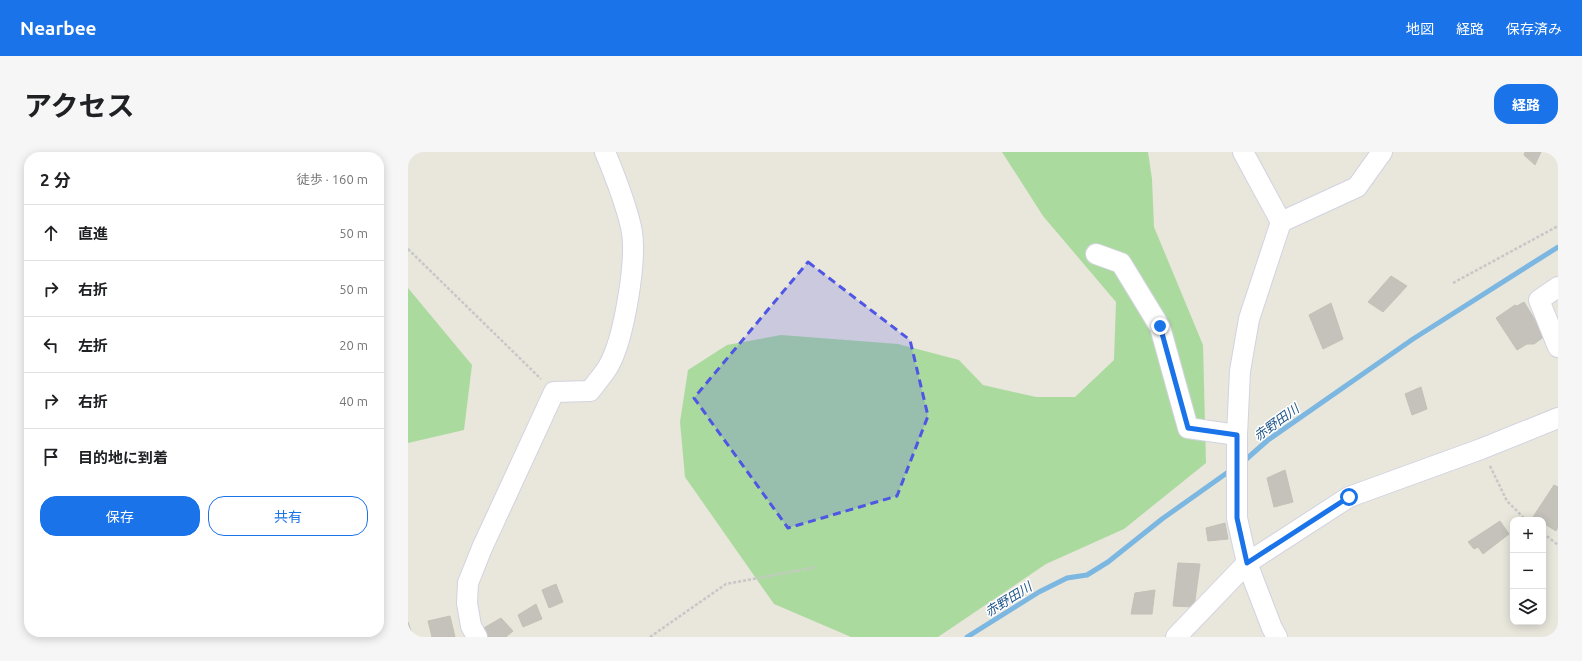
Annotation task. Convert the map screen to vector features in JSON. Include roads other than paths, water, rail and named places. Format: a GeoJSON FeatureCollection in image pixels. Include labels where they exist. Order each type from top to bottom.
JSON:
{"type":"FeatureCollection","features":[{"type":"Feature","properties":{"kind":"street"},"geometry":{"type":"LineString","coordinates":[[477,637],[471,626],[467,603],[468,582],[482,548],[554,392],[590,391],[611,361],[618,344],[627,306],[632,261],[632,228],[618,183],[605,152]]}},
{"type":"Feature","properties":{"kind":"street"},"geometry":{"type":"LineString","coordinates":[[1243,152],[1281,222]]}},
{"type":"Feature","properties":{"kind":"street"},"geometry":{"type":"LineString","coordinates":[[1277,637],[1272,628],[1247,563],[1237,518],[1237,435],[1240,371],[1249,318],[1281,222],[1357,187],[1382,152]]}},
{"type":"Feature","properties":{"kind":"street"},"geometry":{"type":"LineString","coordinates":[[1096,254],[1121,263],[1160,326],[1188,428],[1237,435]]}},
{"type":"Feature","properties":{"kind":"street"},"geometry":{"type":"LineString","coordinates":[[1558,287],[1539,300],[1558,347]]}},
{"type":"Feature","properties":{"kind":"street"},"geometry":{"type":"LineString","coordinates":[[1176,637],[1247,563],[1349,497],[1481,449],[1558,418]]}},
{"type":"Feature","properties":{"kind":"waterway","name":"赤野田川"},"geometry":{"type":"LineString","coordinates":[[1243,462],[1268,440],[1413,339],[1558,247]]}},
{"type":"Feature","properties":{"kind":"waterway","name":"赤野田川"},"geometry":{"type":"LineString","coordinates":[[967,637],[1039,592],[1067,578],[1087,575],[1108,562],[1162,519],[1231,470]]}}]}
